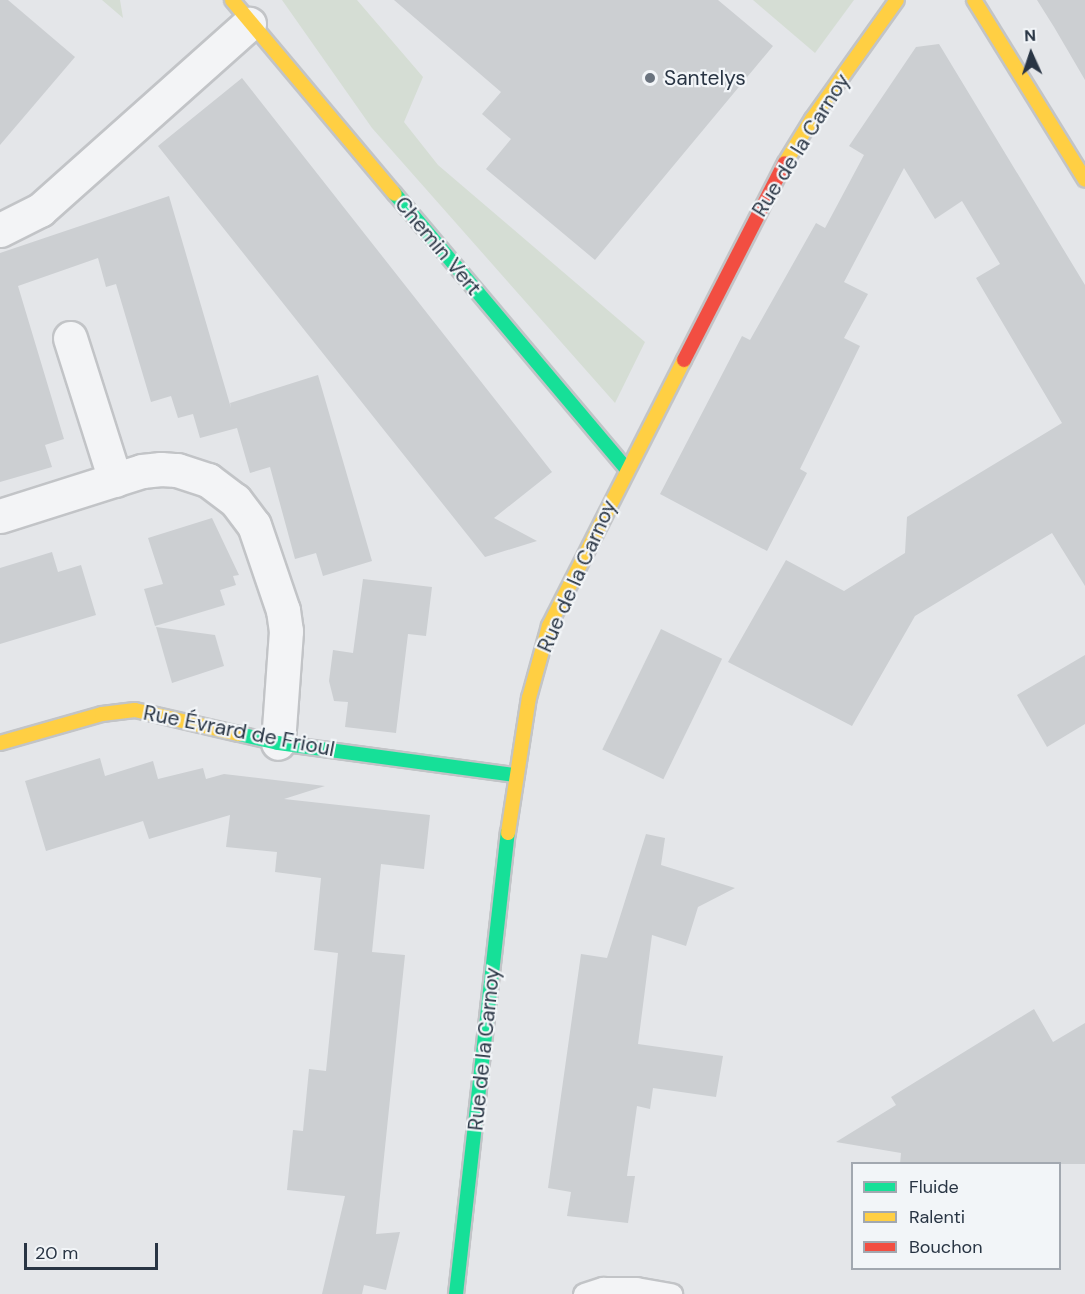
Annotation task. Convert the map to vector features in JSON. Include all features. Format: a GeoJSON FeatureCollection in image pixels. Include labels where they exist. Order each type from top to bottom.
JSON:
{"type":"FeatureCollection","features":[{"type":"Feature","properties":{"kind":"street","name":"Rue de la Carnoy"},"geometry":{"type":"LineString","coordinates":[[456,1294],[516,775],[531,689],[549,626],[626,468],[773,184],[812,119],[897,0]]}},
{"type":"Feature","properties":{"kind":"street"},"geometry":{"type":"LineString","coordinates":[[974,0],[1085,180]]}},
{"type":"Feature","properties":{"kind":"street","name":"Chemin Vert"},"geometry":{"type":"LineString","coordinates":[[0,230],[40,210],[240,12],[626,468]]}},
{"type":"Feature","properties":{"kind":"street"},"geometry":{"type":"LineString","coordinates":[[70,338],[115,480]]}},
{"type":"Feature","properties":{"kind":"street"},"geometry":{"type":"LineString","coordinates":[[0,516],[142,471],[177,470],[208,480],[246,512],[283,610],[286,631],[278,743]]}},
{"type":"Feature","properties":{"kind":"street","name":"Rue Évrard de Frioul"},"geometry":{"type":"LineString","coordinates":[[0,743],[102,714],[135,710],[278,743],[516,775]]}},
{"type":"Feature","properties":{"kind":"lane"},"geometry":{"type":"LineString","coordinates":[[584,1294],[603,1288],[636,1288],[671,1294]]}},
{"type":"Feature","properties":{"kind":"shaded area"},"geometry":{"type":"Polygon","coordinates":[[[102,0],[120,0],[123,18],[102,0]]]}},
{"type":"Feature","properties":{"kind":"shaded area"},"geometry":{"type":"Polygon","coordinates":[[[282,0],[357,0],[423,77],[404,122],[438,165],[645,342],[615,403],[372,128],[282,0]]]}},
{"type":"Feature","properties":{"kind":"shaded area"},"geometry":{"type":"Polygon","coordinates":[[[753,0],[854,0],[815,53],[753,0]]]}},
{"type":"Feature","properties":{"kind":"building"},"geometry":{"type":"Polygon","coordinates":[[[0,0],[8,0],[75,57],[0,145],[0,0]]]}},
{"type":"Feature","properties":{"kind":"building"},"geometry":{"type":"Polygon","coordinates":[[[394,0],[718,0],[773,46],[595,260],[486,169],[511,139],[482,114],[501,92],[394,0]]]}},
{"type":"Feature","properties":{"kind":"building"},"geometry":{"type":"Polygon","coordinates":[[[1037,0],[1085,0],[1085,80],[1054,27],[1037,0]]]}},
{"type":"Feature","properties":{"kind":"building"},"geometry":{"type":"Polygon","coordinates":[[[939,44],[1085,285],[1085,586],[1052,533],[915,616],[852,726],[728,662],[786,560],[844,591],[905,553],[907,517],[1062,423],[976,278],[1000,264],[962,201],[935,219],[904,168],[844,282],[868,294],[844,338],[860,346],[800,469],[807,473],[767,551],[660,494],[742,336],[750,340],[816,223],[825,228],[864,155],[849,146],[916,47],[939,44]]]}},
{"type":"Feature","properties":{"kind":"building"},"geometry":{"type":"Polygon","coordinates":[[[242,78],[552,472],[494,518],[537,541],[485,557],[158,146],[242,78]]]}},
{"type":"Feature","properties":{"kind":"building"},"geometry":{"type":"Polygon","coordinates":[[[169,196],[231,408],[230,403],[318,375],[372,561],[323,576],[316,553],[295,559],[270,467],[250,473],[237,428],[200,438],[193,414],[178,418],[171,396],[151,402],[116,284],[106,287],[98,258],[18,286],[64,439],[45,445],[52,467],[0,482],[0,253],[169,196]]]}},
{"type":"Feature","properties":{"kind":"building"},"geometry":{"type":"Polygon","coordinates":[[[212,518],[239,575],[233,576],[236,585],[220,590],[225,605],[155,626],[144,589],[163,584],[148,538],[212,518]]]}},
{"type":"Feature","properties":{"kind":"building"},"geometry":{"type":"Polygon","coordinates":[[[52,552],[58,572],[81,565],[96,615],[0,644],[0,568],[52,552]]]}},
{"type":"Feature","properties":{"kind":"building"},"geometry":{"type":"Polygon","coordinates":[[[363,579],[432,587],[426,636],[408,634],[396,733],[345,727],[348,702],[334,701],[329,681],[333,650],[353,653],[363,579]]]}},
{"type":"Feature","properties":{"kind":"building"},"geometry":{"type":"Polygon","coordinates":[[[156,627],[215,635],[224,666],[172,683],[156,627]]]}},
{"type":"Feature","properties":{"kind":"building"},"geometry":{"type":"Polygon","coordinates":[[[661,629],[722,659],[663,779],[602,749],[661,629]]]}},
{"type":"Feature","properties":{"kind":"building"},"geometry":{"type":"Polygon","coordinates":[[[1085,655],[1085,724],[1047,747],[1017,695],[1085,655]]]}},
{"type":"Feature","properties":{"kind":"building"},"geometry":{"type":"Polygon","coordinates":[[[100,758],[105,776],[153,761],[158,779],[203,768],[206,779],[224,774],[325,786],[284,799],[430,815],[424,869],[381,864],[372,952],[405,955],[376,1234],[400,1232],[386,1290],[364,1285],[362,1294],[322,1294],[345,1196],[287,1190],[293,1130],[303,1131],[309,1069],[326,1071],[338,953],[314,950],[321,878],[275,872],[277,852],[226,847],[230,815],[149,839],[143,821],[46,851],[25,781],[100,758]]]}},
{"type":"Feature","properties":{"kind":"building"},"geometry":{"type":"Polygon","coordinates":[[[646,834],[665,838],[661,865],[735,888],[698,907],[686,946],[652,935],[638,1044],[723,1056],[716,1097],[653,1088],[650,1109],[637,1106],[627,1176],[635,1176],[628,1223],[567,1216],[571,1192],[548,1188],[581,954],[607,958],[646,834]]]}},
{"type":"Feature","properties":{"kind":"building"},"geometry":{"type":"Polygon","coordinates":[[[1034,1009],[1053,1042],[1085,1023],[1085,1164],[900,1162],[901,1153],[836,1142],[896,1105],[891,1097],[1034,1009]]]}},
{"type":"Feature","properties":{"kind":"traffic: fast"},"geometry":{"type":"LineString","coordinates":[[395,194],[626,468]]}},
{"type":"Feature","properties":{"kind":"traffic: fast"},"geometry":{"type":"LineString","coordinates":[[239,734],[278,743],[516,775]]}},
{"type":"Feature","properties":{"kind":"traffic: fast"},"geometry":{"type":"LineString","coordinates":[[456,1294],[508,833]]}},
{"type":"Feature","properties":{"kind":"traffic: slow"},"geometry":{"type":"LineString","coordinates":[[232,0],[395,194]]}},
{"type":"Feature","properties":{"kind":"traffic: slow"},"geometry":{"type":"LineString","coordinates":[[785,163],[812,119],[897,0]]}},
{"type":"Feature","properties":{"kind":"traffic: slow"},"geometry":{"type":"LineString","coordinates":[[974,0],[1085,180]]}},
{"type":"Feature","properties":{"kind":"traffic: slow"},"geometry":{"type":"LineString","coordinates":[[508,833],[529,698],[549,626],[684,360]]}},
{"type":"Feature","properties":{"kind":"traffic: slow"},"geometry":{"type":"LineString","coordinates":[[0,743],[102,714],[135,710],[239,734]]}},
{"type":"Feature","properties":{"kind":"traffic: jam"},"geometry":{"type":"LineString","coordinates":[[684,360],[785,163]]}},
{"type":"Feature","properties":{"kind":"place","name":"Santelys"},"geometry":{"type":"Point","coordinates":[650,78]}}]}
